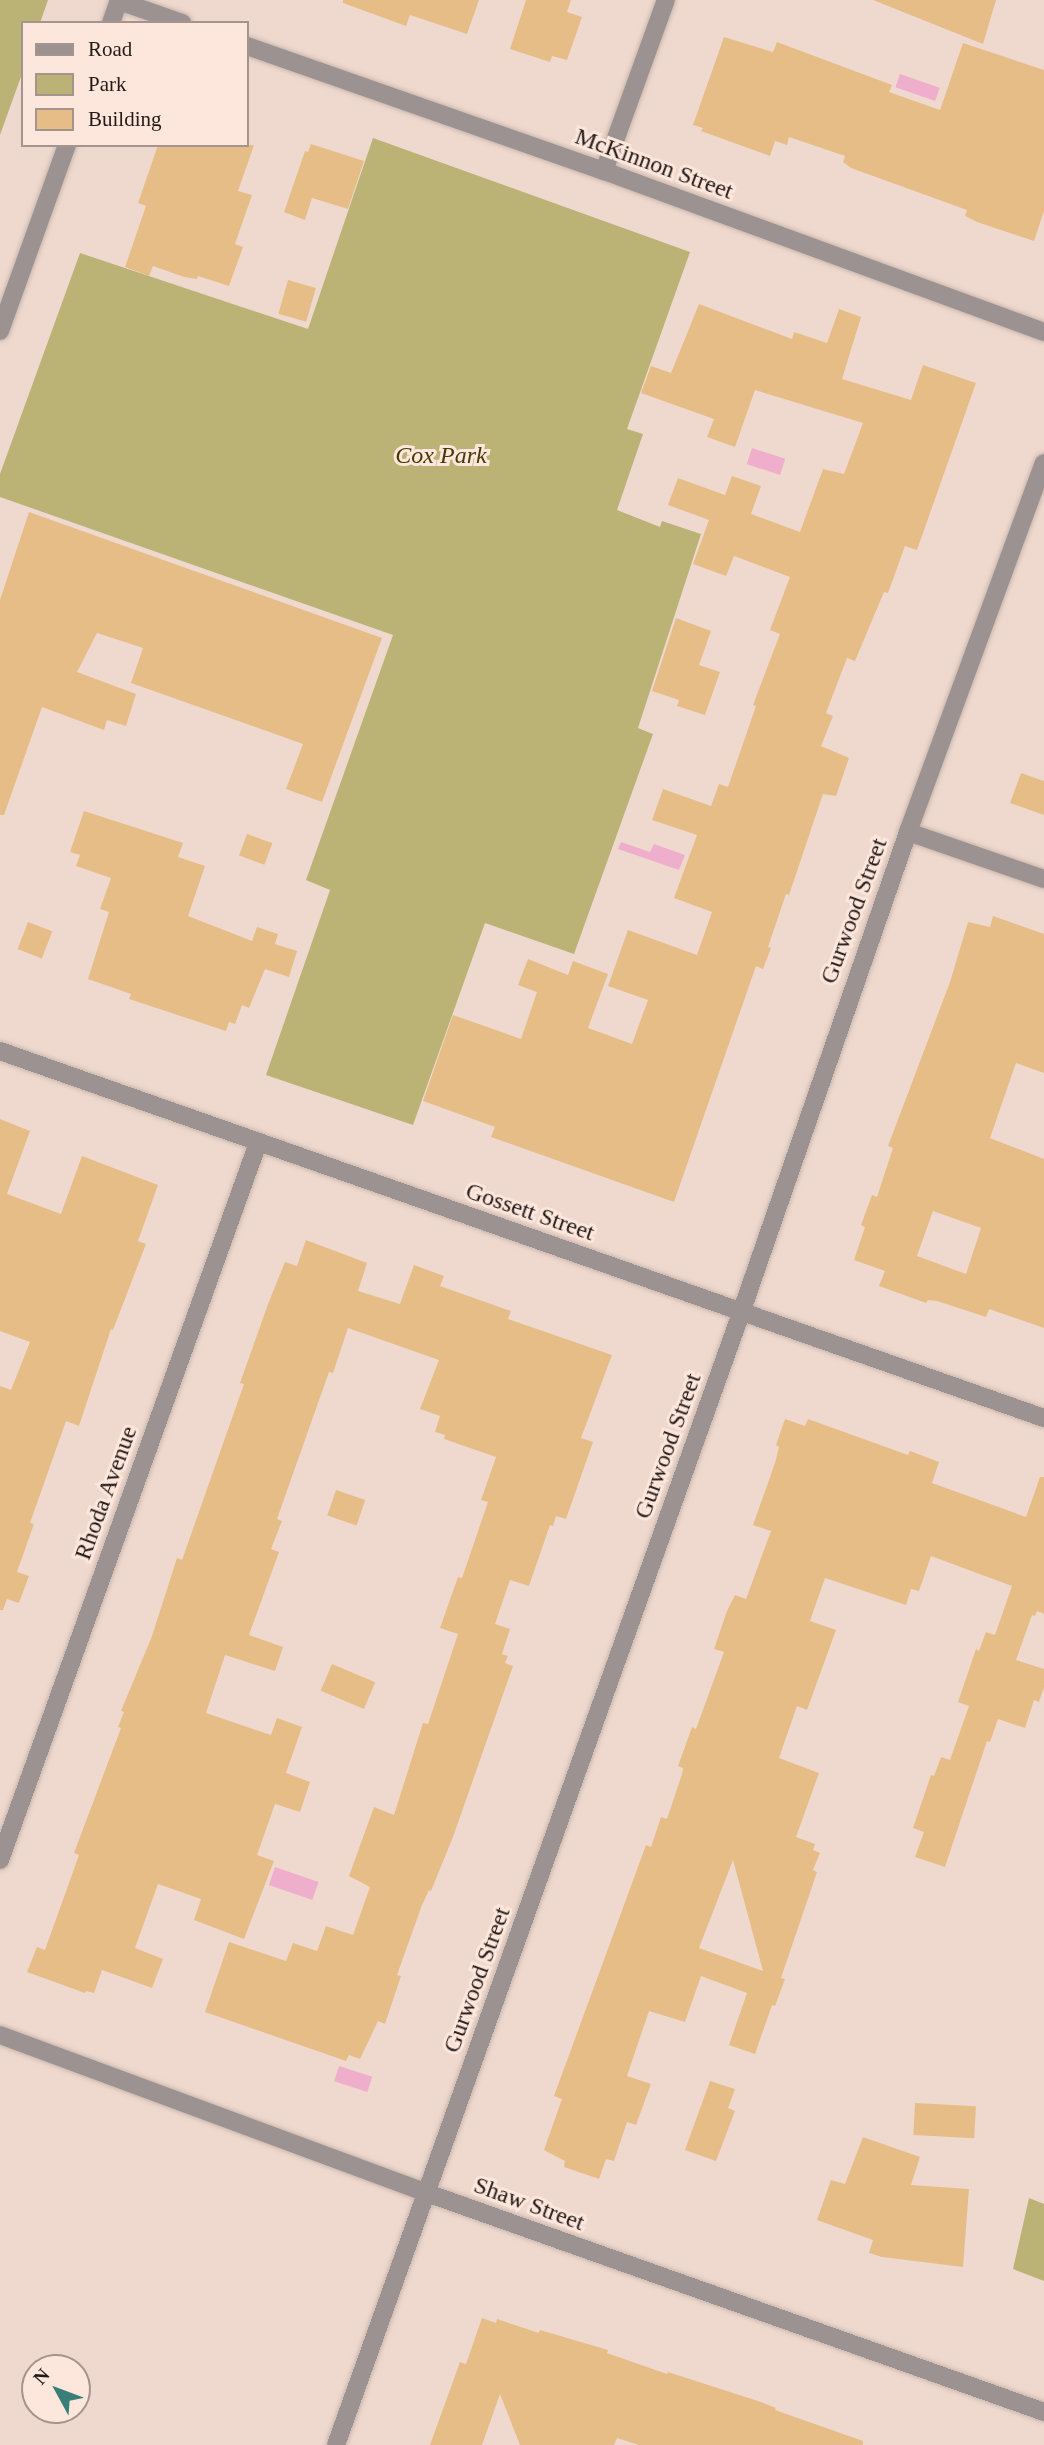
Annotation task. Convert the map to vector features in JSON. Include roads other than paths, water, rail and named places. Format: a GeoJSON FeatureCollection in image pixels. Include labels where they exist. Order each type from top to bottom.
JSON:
{"type":"FeatureCollection","features":[{"type":"Feature","properties":{"kind":"street"},"geometry":{"type":"LineString","coordinates":[[112,21],[119,0],[177,21]]}},
{"type":"Feature","properties":{"kind":"street"},"geometry":{"type":"LineString","coordinates":[[604,171],[666,0]]}},
{"type":"Feature","properties":{"kind":"street","name":"McKinnon Street"},"geometry":{"type":"LineString","coordinates":[[248,46],[604,171],[1044,332]]}},
{"type":"Feature","properties":{"kind":"street"},"geometry":{"type":"LineString","coordinates":[[0,331],[66,147]]}},
{"type":"Feature","properties":{"kind":"street","name":"Gurwood Street"},"geometry":{"type":"LineString","coordinates":[[336,2445],[741,1313],[908,832],[1044,463]]}},
{"type":"Feature","properties":{"kind":"street"},"geometry":{"type":"LineString","coordinates":[[908,832],[1044,879]]}},
{"type":"Feature","properties":{"kind":"street","name":"Gossett Street"},"geometry":{"type":"LineString","coordinates":[[0,1051],[1044,1418]]}},
{"type":"Feature","properties":{"kind":"street","name":"Rhoda Avenue"},"geometry":{"type":"LineString","coordinates":[[0,1860],[258,1143]]}},
{"type":"Feature","properties":{"kind":"street","name":"Shaw Street"},"geometry":{"type":"LineString","coordinates":[[0,2035],[427,2193],[1044,2412]]}},
{"type":"Feature","properties":{"kind":"park label","name":"Cox Park"},"geometry":{"type":"Point","coordinates":[441,456]}}]}
